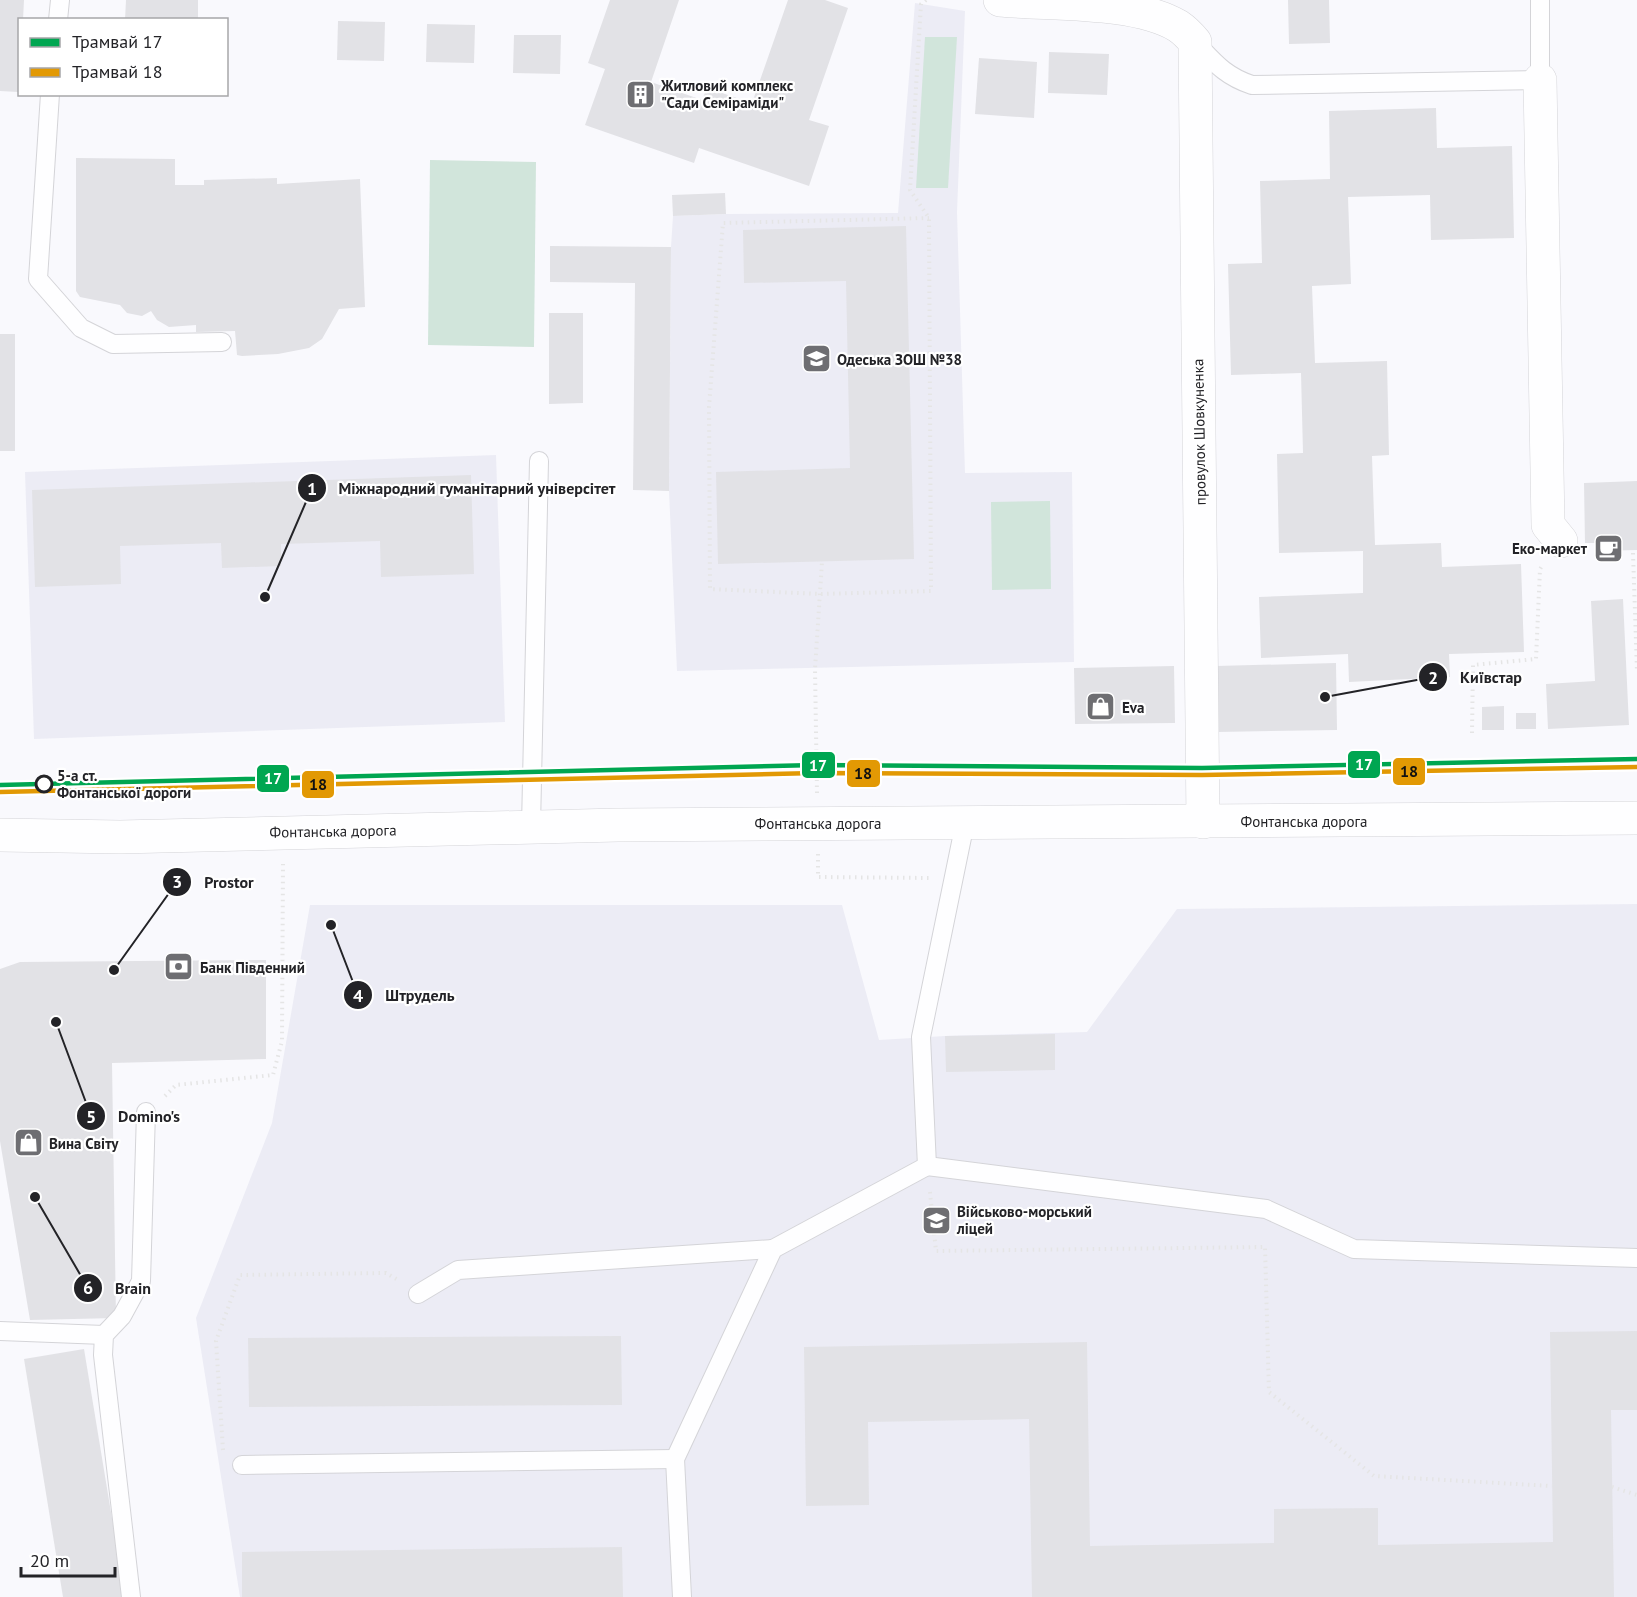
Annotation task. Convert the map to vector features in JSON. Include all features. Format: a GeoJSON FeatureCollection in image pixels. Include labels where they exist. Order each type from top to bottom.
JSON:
{"type":"FeatureCollection","features":[{"type":"Feature","properties":{"kind":"main road"},"geometry":{"type":"LineString","coordinates":[[1000,0],[1119,5],[1144,10],[1167,10],[1178,26],[1195,42]]}},
{"type":"Feature","properties":{"kind":"main road","name":"провулок Шовкуненка"},"geometry":{"type":"LineString","coordinates":[[1195,42],[1203,822]]}},
{"type":"Feature","properties":{"kind":"main road"},"geometry":{"type":"LineString","coordinates":[[1540,80],[1548,525],[1561,541]]}},
{"type":"Feature","properties":{"kind":"main road","name":"Фонтанська дорога"},"geometry":{"type":"LineString","coordinates":[[0,835],[120,837],[531,826],[817,823],[1637,819]]}},
{"type":"Feature","properties":{"kind":"lane"},"geometry":{"type":"LineString","coordinates":[[58,18],[60,0]]}},
{"type":"Feature","properties":{"kind":"lane"},"geometry":{"type":"LineString","coordinates":[[1195,42],[1223,71],[1236,80],[1252,85],[1540,80],[1540,0]]}},
{"type":"Feature","properties":{"kind":"lane"},"geometry":{"type":"LineString","coordinates":[[50,96],[38,279],[81,328],[113,344],[222,342]]}},
{"type":"Feature","properties":{"kind":"lane"},"geometry":{"type":"LineString","coordinates":[[531,826],[539,460]]}},
{"type":"Feature","properties":{"kind":"lane"},"geometry":{"type":"LineString","coordinates":[[927,1167],[921,1037],[965,823]]}},
{"type":"Feature","properties":{"kind":"lane"},"geometry":{"type":"LineString","coordinates":[[131,1597],[103,1355],[104,1335],[122,1316],[141,1281],[146,1112]]}},
{"type":"Feature","properties":{"kind":"lane"},"geometry":{"type":"LineString","coordinates":[[418,1294],[458,1270],[773,1249],[927,1167],[1266,1209],[1354,1249],[1637,1258]]}},
{"type":"Feature","properties":{"kind":"lane"},"geometry":{"type":"LineString","coordinates":[[682,1597],[675,1459],[773,1249]]}},
{"type":"Feature","properties":{"kind":"lane"},"geometry":{"type":"LineString","coordinates":[[0,1331],[104,1335]]}},
{"type":"Feature","properties":{"kind":"lane"},"geometry":{"type":"LineString","coordinates":[[242,1465],[675,1459]]}},
{"type":"Feature","properties":{"kind":"path"},"geometry":{"type":"LineString","coordinates":[[926,0],[921,4],[910,190],[929,218],[931,591],[820,594],[710,589],[710,406],[723,223],[929,218]]}},
{"type":"Feature","properties":{"kind":"path"},"geometry":{"type":"LineString","coordinates":[[1472,733],[1473,665],[1536,659],[1539,569],[1561,541]]}},
{"type":"Feature","properties":{"kind":"path"},"geometry":{"type":"LineString","coordinates":[[1633,553],[1637,671]]}},
{"type":"Feature","properties":{"kind":"path"},"geometry":{"type":"LineString","coordinates":[[822,561],[815,669],[818,877],[954,879]]}},
{"type":"Feature","properties":{"kind":"path"},"geometry":{"type":"LineString","coordinates":[[146,1112],[176,1086],[273,1075],[282,1041],[283,833]]}},
{"type":"Feature","properties":{"kind":"path"},"geometry":{"type":"LineString","coordinates":[[927,1167],[936,1251],[1265,1247],[1269,1392],[1374,1476],[1552,1486]]}},
{"type":"Feature","properties":{"kind":"path"},"geometry":{"type":"LineString","coordinates":[[242,1465],[223,1454],[216,1341],[240,1275],[386,1273],[418,1294]]}},
{"type":"Feature","properties":{"kind":"path"},"geometry":{"type":"LineString","coordinates":[[1612,1487],[1637,1496]]}},
{"type":"Feature","properties":{"kind":"shaded area","name":"Одеська ЗОШ №38"},"geometry":{"type":"Polygon","coordinates":[[[915,3],[965,11],[957,212],[965,473],[1072,472],[1074,662],[677,671],[669,491],[673,216],[898,213],[915,3]]]}},
{"type":"Feature","properties":{"kind":"shaded area"},"geometry":{"type":"Polygon","coordinates":[[[496,455],[505,722],[34,739],[25,472],[496,455]]]}},
{"type":"Feature","properties":{"kind":"shaded area","name":"Військово-морський ліцей"},"geometry":{"type":"Polygon","coordinates":[[[1637,904],[1637,1597],[240,1597],[196,1318],[272,1123],[310,905],[842,905],[879,1040],[1087,1032],[1177,909],[1637,904]]]}},
{"type":"Feature","properties":{"kind":"green space"},"geometry":{"type":"Polygon","coordinates":[[[925,37],[957,37],[948,188],[916,188],[925,37]]]}},
{"type":"Feature","properties":{"kind":"green space"},"geometry":{"type":"Polygon","coordinates":[[[430,160],[536,162],[534,347],[428,345],[430,160]]]}},
{"type":"Feature","properties":{"kind":"green space"},"geometry":{"type":"Polygon","coordinates":[[[1050,501],[1051,589],[992,590],[991,502],[1050,501]]]}},
{"type":"Feature","properties":{"kind":"building"},"geometry":{"type":"Polygon","coordinates":[[[0,0],[24,0],[23,18],[18,18],[18,92],[0,91],[0,0]]]}},
{"type":"Feature","properties":{"kind":"building"},"geometry":{"type":"Polygon","coordinates":[[[126,0],[198,0],[198,18],[125,18],[126,0]]]}},
{"type":"Feature","properties":{"kind":"building","name":"Житловий комплекс \"Сади Семіраміди\""},"geometry":{"type":"Polygon","coordinates":[[[610,0],[679,0],[651,82],[702,100],[707,88],[752,103],[788,0],[825,0],[848,8],[809,120],[829,126],[809,186],[699,148],[694,163],[585,125],[605,69],[588,63],[610,0]]]}},
{"type":"Feature","properties":{"kind":"building"},"geometry":{"type":"Polygon","coordinates":[[[1288,0],[1329,0],[1330,43],[1289,44],[1288,0]]]}},
{"type":"Feature","properties":{"kind":"building"},"geometry":{"type":"Polygon","coordinates":[[[338,21],[385,22],[384,61],[337,60],[338,21]]]}},
{"type":"Feature","properties":{"kind":"building"},"geometry":{"type":"Polygon","coordinates":[[[427,24],[475,25],[474,63],[426,62],[427,24]]]}},
{"type":"Feature","properties":{"kind":"building"},"geometry":{"type":"Polygon","coordinates":[[[514,35],[561,35],[560,74],[513,73],[514,35]]]}},
{"type":"Feature","properties":{"kind":"building"},"geometry":{"type":"Polygon","coordinates":[[[1049,52],[1109,54],[1107,95],[1048,93],[1049,52]]]}},
{"type":"Feature","properties":{"kind":"building"},"geometry":{"type":"Polygon","coordinates":[[[979,58],[1037,62],[1034,118],[975,114],[979,58]]]}},
{"type":"Feature","properties":{"kind":"building"},"geometry":{"type":"Polygon","coordinates":[[[1436,108],[1437,148],[1512,146],[1514,238],[1431,240],[1430,195],[1348,197],[1351,284],[1312,286],[1315,363],[1387,361],[1389,455],[1372,456],[1375,545],[1441,543],[1442,567],[1521,564],[1524,652],[1449,654],[1450,677],[1349,682],[1348,654],[1261,658],[1259,597],[1363,593],[1363,551],[1279,553],[1277,454],[1303,453],[1301,373],[1231,375],[1228,264],[1262,263],[1260,181],[1330,179],[1329,111],[1436,108]]]}},
{"type":"Feature","properties":{"kind":"building"},"geometry":{"type":"Polygon","coordinates":[[[76,158],[175,159],[175,185],[204,185],[204,180],[277,178],[277,184],[360,179],[365,307],[339,309],[322,339],[309,348],[278,354],[242,356],[237,355],[235,331],[196,332],[196,325],[169,327],[157,320],[151,311],[142,316],[127,313],[120,305],[80,297],[76,291],[76,158]]]}},
{"type":"Feature","properties":{"kind":"building"},"geometry":{"type":"Polygon","coordinates":[[[725,193],[726,214],[673,216],[672,195],[725,193]]]}},
{"type":"Feature","properties":{"kind":"building"},"geometry":{"type":"Polygon","coordinates":[[[906,226],[914,559],[718,564],[716,472],[850,468],[846,281],[744,283],[743,230],[906,226]]]}},
{"type":"Feature","properties":{"kind":"building"},"geometry":{"type":"Polygon","coordinates":[[[550,246],[671,247],[669,491],[633,490],[635,283],[550,282],[550,246]]]}},
{"type":"Feature","properties":{"kind":"building"},"geometry":{"type":"Polygon","coordinates":[[[549,313],[583,313],[583,403],[549,404],[549,313]]]}},
{"type":"Feature","properties":{"kind":"building"},"geometry":{"type":"Polygon","coordinates":[[[0,334],[15,334],[15,451],[0,451],[0,334]]]}},
{"type":"Feature","properties":{"kind":"building"},"geometry":{"type":"Polygon","coordinates":[[[471,475],[474,574],[381,577],[380,541],[281,544],[281,566],[222,568],[221,543],[120,546],[121,584],[35,587],[32,490],[471,475]]]}},
{"type":"Feature","properties":{"kind":"building"},"geometry":{"type":"Polygon","coordinates":[[[1637,481],[1637,550],[1595,551],[1595,543],[1585,543],[1584,483],[1637,481]]]}},
{"type":"Feature","properties":{"kind":"building"},"geometry":{"type":"Polygon","coordinates":[[[1623,599],[1629,725],[1548,729],[1546,684],[1595,681],[1591,601],[1623,599]]]}},
{"type":"Feature","properties":{"kind":"building"},"geometry":{"type":"Polygon","coordinates":[[[1336,663],[1337,730],[1217,732],[1216,666],[1336,663]]]}},
{"type":"Feature","properties":{"kind":"building"},"geometry":{"type":"Polygon","coordinates":[[[1174,666],[1175,723],[1075,724],[1074,668],[1174,666]]]}},
{"type":"Feature","properties":{"kind":"building"},"geometry":{"type":"Polygon","coordinates":[[[1504,706],[1504,730],[1482,730],[1482,707],[1504,706]]]}},
{"type":"Feature","properties":{"kind":"building"},"geometry":{"type":"Polygon","coordinates":[[[1516,713],[1536,713],[1536,729],[1516,729],[1516,713]]]}},
{"type":"Feature","properties":{"kind":"building"},"geometry":{"type":"Polygon","coordinates":[[[266,960],[266,1059],[112,1063],[116,1318],[30,1320],[0,1141],[0,969],[20,962],[266,960]]]}},
{"type":"Feature","properties":{"kind":"building"},"geometry":{"type":"Polygon","coordinates":[[[1055,1034],[1055,1070],[946,1072],[945,1036],[1055,1034]]]}},
{"type":"Feature","properties":{"kind":"building"},"geometry":{"type":"Polygon","coordinates":[[[1637,1331],[1637,1410],[1611,1410],[1614,1597],[1032,1597],[1029,1419],[868,1422],[869,1505],[806,1506],[804,1347],[1087,1342],[1090,1546],[1274,1543],[1274,1509],[1378,1508],[1378,1545],[1553,1542],[1550,1332],[1637,1331]]]}},
{"type":"Feature","properties":{"kind":"building"},"geometry":{"type":"Polygon","coordinates":[[[621,1336],[622,1405],[249,1407],[248,1338],[621,1336]]]}},
{"type":"Feature","properties":{"kind":"building"},"geometry":{"type":"Polygon","coordinates":[[[84,1349],[125,1597],[63,1597],[24,1359],[84,1349]]]}},
{"type":"Feature","properties":{"kind":"building"},"geometry":{"type":"Polygon","coordinates":[[[622,1547],[623,1597],[242,1597],[242,1552],[622,1547]]]}},
{"type":"Feature","properties":{"kind":"tram line","name":"17"},"geometry":{"type":"LineString","coordinates":[[0,785],[816,765],[1202,768],[1637,759]]}},
{"type":"Feature","properties":{"kind":"tram line","name":"18"},"geometry":{"type":"LineString","coordinates":[[0,792],[816,773],[1202,775],[1637,767]]}},
{"type":"Feature","properties":{"kind":"place","name":"Житловий комплекс \"Сади Семіраміди\""},"geometry":{"type":"Point","coordinates":[640,94]}},
{"type":"Feature","properties":{"kind":"place","name":"Одеська ЗОШ №38"},"geometry":{"type":"Point","coordinates":[816,359]}},
{"type":"Feature","properties":{"kind":"place","name":"Еко-маркет"},"geometry":{"type":"Point","coordinates":[1608,548]}},
{"type":"Feature","properties":{"kind":"place","name":"Міжнародний гуманітарний універсітет"},"geometry":{"type":"Point","coordinates":[265,597]}},
{"type":"Feature","properties":{"kind":"place","name":"Київстар"},"geometry":{"type":"Point","coordinates":[1325,697]}},
{"type":"Feature","properties":{"kind":"place","name":"Eva"},"geometry":{"type":"Point","coordinates":[1101,707]}},
{"type":"Feature","properties":{"kind":"place","name":"5-а ст. Фонтанської дороги"},"geometry":{"type":"Point","coordinates":[44,784]}},
{"type":"Feature","properties":{"kind":"place","name":"Штрудель"},"geometry":{"type":"Point","coordinates":[331,925]}},
{"type":"Feature","properties":{"kind":"place","name":"Банк Південний"},"geometry":{"type":"Point","coordinates":[179,967]}},
{"type":"Feature","properties":{"kind":"place","name":"Prostor"},"geometry":{"type":"Point","coordinates":[114,970]}},
{"type":"Feature","properties":{"kind":"place","name":"Domino's"},"geometry":{"type":"Point","coordinates":[56,1022]}},
{"type":"Feature","properties":{"kind":"place","name":"Вина Світу"},"geometry":{"type":"Point","coordinates":[28,1143]}},
{"type":"Feature","properties":{"kind":"place","name":"Brain"},"geometry":{"type":"Point","coordinates":[35,1197]}},
{"type":"Feature","properties":{"kind":"place","name":"Військово-морський ліцей"},"geometry":{"type":"Point","coordinates":[936,1220]}}]}
